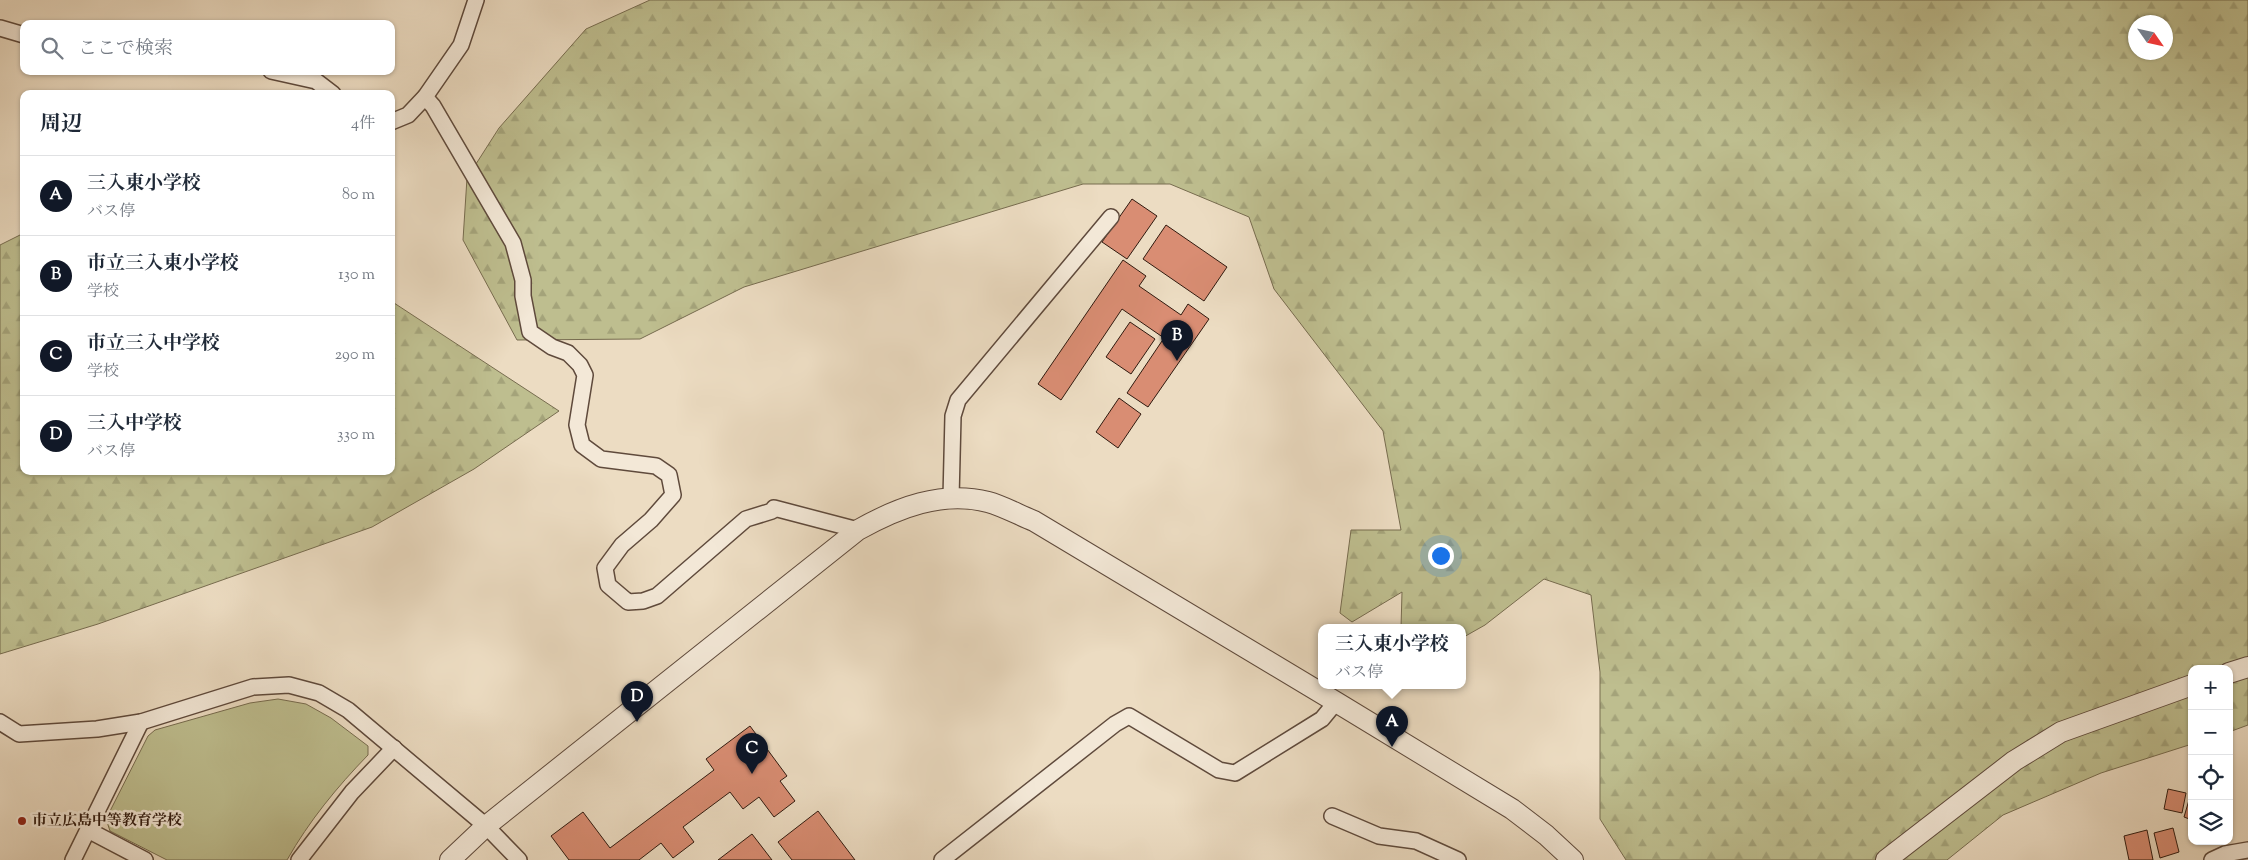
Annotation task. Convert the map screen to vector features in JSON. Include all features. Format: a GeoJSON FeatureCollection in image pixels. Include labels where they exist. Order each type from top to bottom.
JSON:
{"type":"FeatureCollection","features":[{"type":"Feature","properties":{"kind":"street"},"geometry":{"type":"LineString","coordinates":[[395,120],[408,115],[425,97],[460,45],[476,0]]}},
{"type":"Feature","properties":{"kind":"street"},"geometry":{"type":"LineString","coordinates":[[0,28],[20,33]]}},
{"type":"Feature","properties":{"kind":"street"},"geometry":{"type":"LineString","coordinates":[[289,75],[316,81],[328,90]]}},
{"type":"Feature","properties":{"kind":"street"},"geometry":{"type":"LineString","coordinates":[[425,97],[433,106],[513,243],[523,280],[523,296],[530,332],[552,347],[568,353],[580,365],[584,375],[577,425],[582,445],[601,459],[656,466],[669,475],[673,494],[652,520],[622,545],[604,568],[608,585],[628,602],[643,602],[658,596],[746,519],[772,511],[774,508],[778,511],[858,530]]}},
{"type":"Feature","properties":{"kind":"street"},"geometry":{"type":"LineString","coordinates":[[951,498],[953,416],[958,400],[1111,217]]}},
{"type":"Feature","properties":{"kind":"street"},"geometry":{"type":"LineString","coordinates":[[450,860],[486,826],[858,530],[888,514],[911,505],[951,498],[987,502],[1034,522],[1336,702],[1512,810],[1546,835],[1572,860]]}},
{"type":"Feature","properties":{"kind":"street"},"geometry":{"type":"LineString","coordinates":[[2233,672],[2248,667]]}},
{"type":"Feature","properties":{"kind":"street"},"geometry":{"type":"LineString","coordinates":[[0,722],[19,734],[97,729],[141,722],[253,687],[289,684],[319,693],[348,710],[486,826],[519,860]]}},
{"type":"Feature","properties":{"kind":"street"},"geometry":{"type":"LineString","coordinates":[[1886,860],[2014,761],[2061,732],[2188,686]]}},
{"type":"Feature","properties":{"kind":"street"},"geometry":{"type":"LineString","coordinates":[[942,860],[1115,724],[1129,716],[1219,770],[1235,773],[1322,719],[1336,702]]}},
{"type":"Feature","properties":{"kind":"street"},"geometry":{"type":"LineString","coordinates":[[73,860],[141,722]]}},
{"type":"Feature","properties":{"kind":"street"},"geometry":{"type":"LineString","coordinates":[[298,860],[352,792],[394,748]]}},
{"type":"Feature","properties":{"kind":"street"},"geometry":{"type":"LineString","coordinates":[[1332,816],[1379,836],[1416,841],[1458,860]]}},
{"type":"Feature","properties":{"kind":"street"},"geometry":{"type":"LineString","coordinates":[[88,830],[146,860]]}},
{"type":"Feature","properties":{"kind":"street"},"geometry":{"type":"LineString","coordinates":[[2212,860],[2225,854],[2248,850]]}},
{"type":"Feature","properties":{"kind":"green space"},"geometry":{"type":"Polygon","coordinates":[[[650,0],[2248,0],[2248,725],[2233,731],[2233,665],[2188,665],[2188,745],[2101,773],[2003,815],[1947,860],[1626,860],[1600,819],[1600,672],[1591,595],[1544,579],[1485,625],[1466,636],[1466,624],[1401,624],[1402,592],[1352,622],[1340,613],[1351,530],[1401,530],[1383,431],[1274,289],[1249,217],[1170,184],[1083,184],[744,287],[640,339],[517,340],[463,240],[467,178],[499,128],[586,29],[650,0]]]}},
{"type":"Feature","properties":{"kind":"green space"},"geometry":{"type":"Polygon","coordinates":[[[20,235],[20,475],[395,475],[395,304],[559,411],[474,469],[372,527],[98,624],[0,654],[0,245],[20,235]]]}},
{"type":"Feature","properties":{"kind":"green space"},"geometry":{"type":"Polygon","coordinates":[[[278,699],[306,704],[331,718],[368,746],[368,755],[324,805],[287,860],[167,860],[110,831],[106,819],[148,736],[155,730],[250,703],[278,699]]]}},
{"type":"Feature","properties":{"kind":"building"},"geometry":{"type":"Polygon","coordinates":[[[1132,199],[1157,216],[1127,259],[1102,242],[1132,199]]]}},
{"type":"Feature","properties":{"kind":"building"},"geometry":{"type":"Polygon","coordinates":[[[1166,225],[1227,267],[1204,301],[1143,259],[1166,225]]]}},
{"type":"Feature","properties":{"kind":"building"},"geometry":{"type":"Polygon","coordinates":[[[1123,260],[1146,276],[1139,286],[1181,315],[1188,304],[1209,319],[1148,407],[1127,393],[1164,338],[1122,309],[1061,400],[1038,384],[1123,260]]]}},
{"type":"Feature","properties":{"kind":"building"},"geometry":{"type":"Polygon","coordinates":[[[1130,322],[1155,339],[1131,374],[1106,357],[1130,322]]]}},
{"type":"Feature","properties":{"kind":"building"},"geometry":{"type":"Polygon","coordinates":[[[1119,398],[1141,414],[1118,448],[1096,432],[1119,398]]]}},
{"type":"Feature","properties":{"kind":"building"},"geometry":{"type":"Polygon","coordinates":[[[750,726],[787,776],[780,781],[795,801],[774,817],[759,797],[743,809],[730,792],[683,827],[694,842],[673,858],[661,843],[639,860],[569,860],[551,836],[583,812],[610,848],[714,770],[706,759],[750,726]]]}},
{"type":"Feature","properties":{"kind":"building"},"geometry":{"type":"Polygon","coordinates":[[[2168,789],[2186,793],[2182,813],[2164,809],[2168,789]]]}},
{"type":"Feature","properties":{"kind":"building"},"geometry":{"type":"Polygon","coordinates":[[[2188,803],[2188,818],[2184,817],[2188,803]]]}},
{"type":"Feature","properties":{"kind":"building"},"geometry":{"type":"Polygon","coordinates":[[[818,811],[855,860],[792,860],[778,842],[818,811]]]}},
{"type":"Feature","properties":{"kind":"building"},"geometry":{"type":"Polygon","coordinates":[[[2173,828],[2179,852],[2160,858],[2154,833],[2173,828]]]}},
{"type":"Feature","properties":{"kind":"building"},"geometry":{"type":"Polygon","coordinates":[[[2147,830],[2153,860],[2129,860],[2124,836],[2147,830]]]}},
{"type":"Feature","properties":{"kind":"building"},"geometry":{"type":"Polygon","coordinates":[[[752,834],[772,860],[718,860],[752,834]]]}},
{"type":"Feature","properties":{"kind":"place","name":"市立三入東小学校"},"geometry":{"type":"Point","coordinates":[1177,361]}},
{"type":"Feature","properties":{"kind":"place","name":"三入中学校"},"geometry":{"type":"Point","coordinates":[637,722]}},
{"type":"Feature","properties":{"kind":"place","name":"三入東小学校"},"geometry":{"type":"Point","coordinates":[1392,747]}},
{"type":"Feature","properties":{"kind":"place","name":"市立三入中学校"},"geometry":{"type":"Point","coordinates":[752,774]}},
{"type":"Feature","properties":{"kind":"place","name":"市立広島中等教育学校"},"geometry":{"type":"Point","coordinates":[22,821]}}]}
